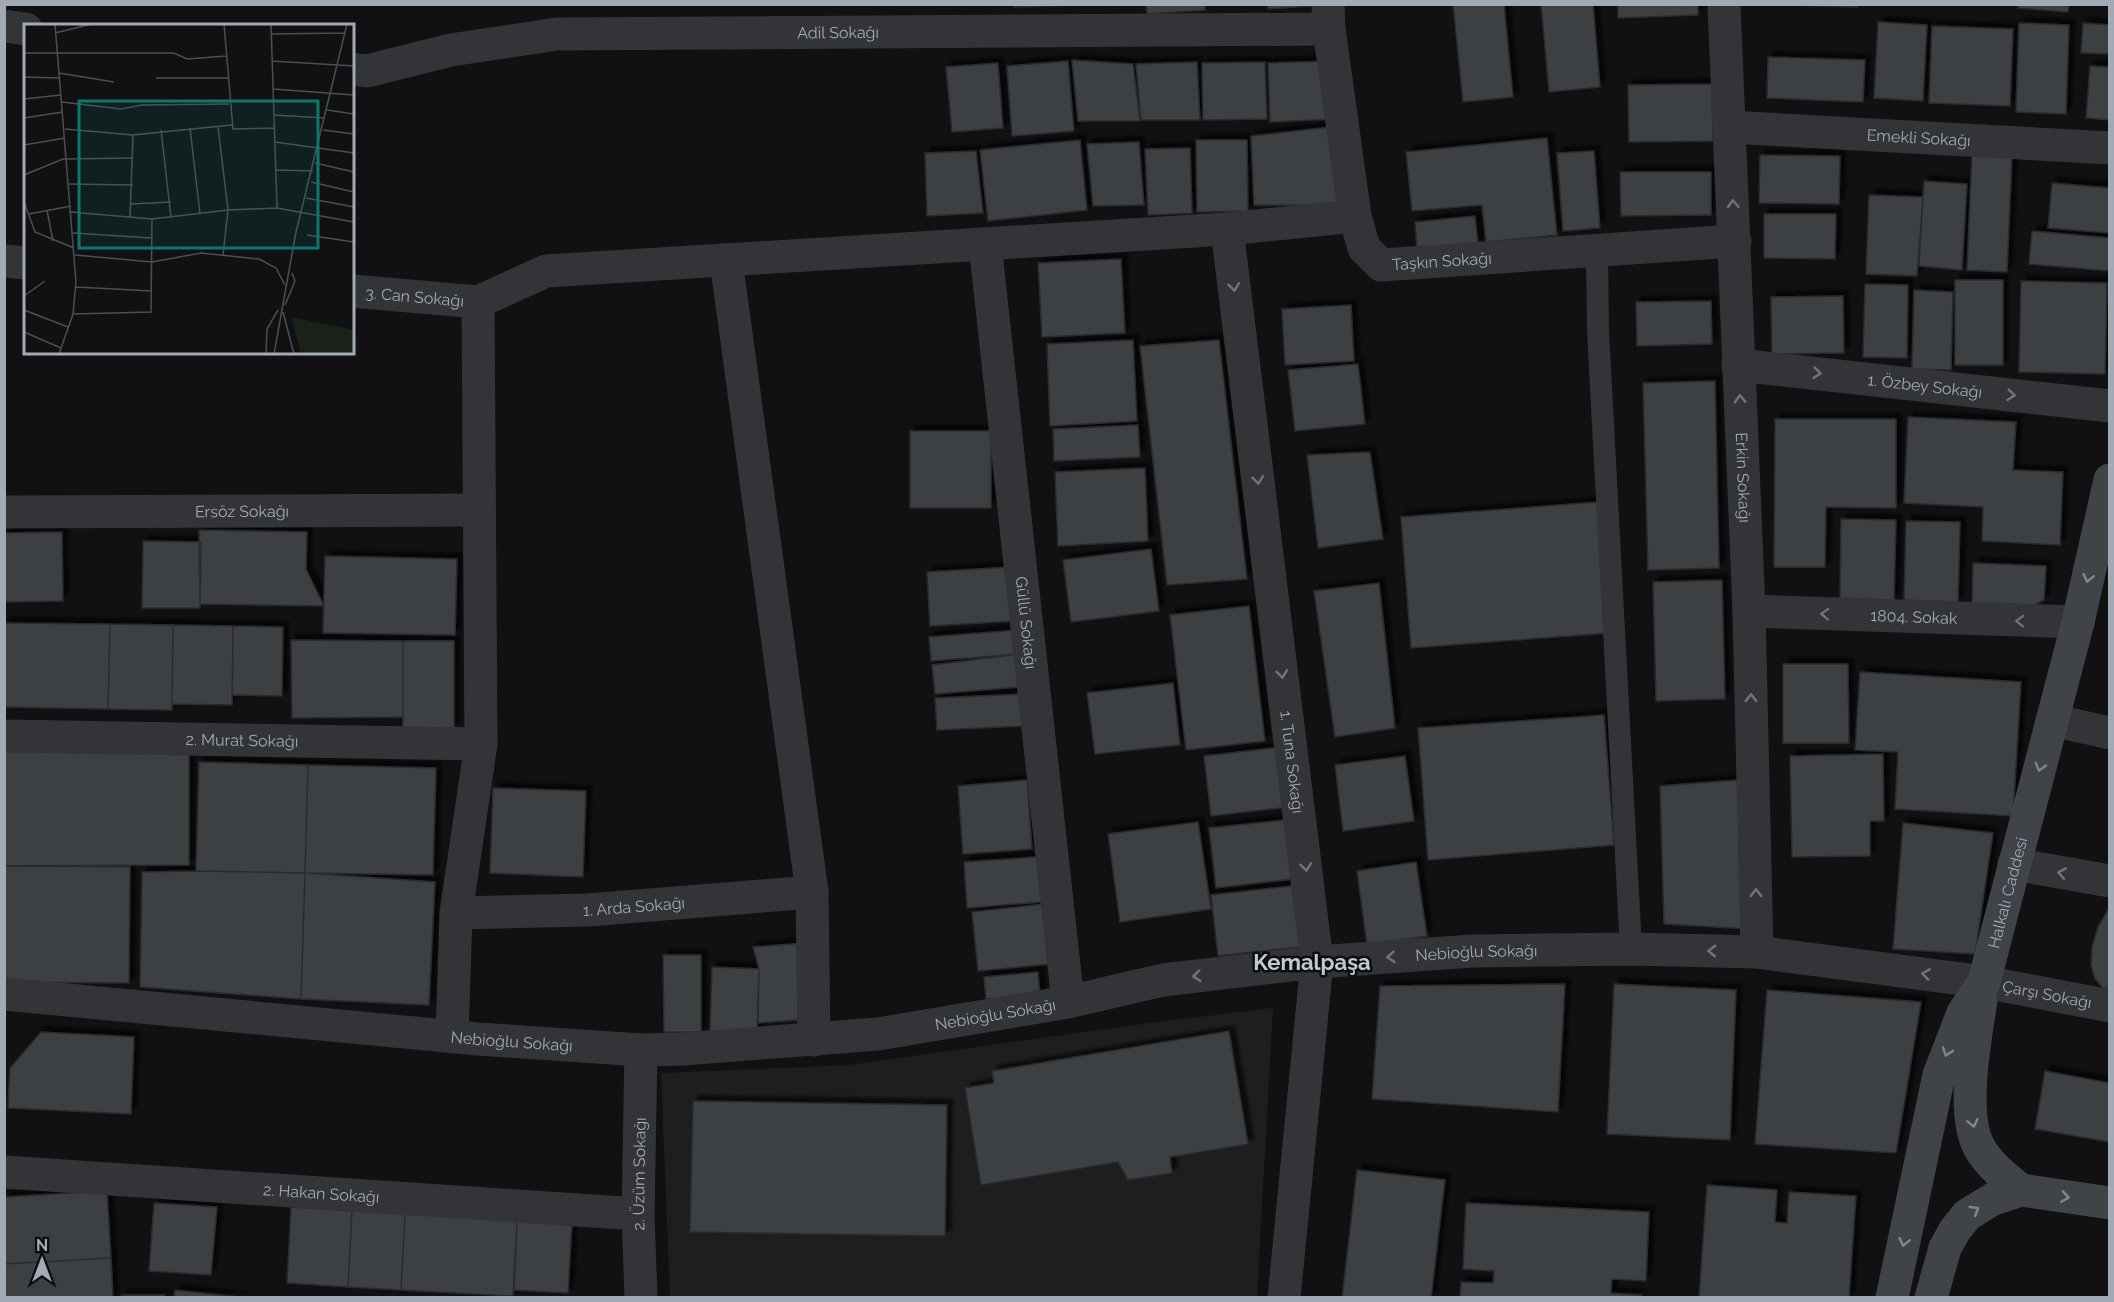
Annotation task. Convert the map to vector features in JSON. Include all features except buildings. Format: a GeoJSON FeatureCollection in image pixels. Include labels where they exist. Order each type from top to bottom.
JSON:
{"type":"FeatureCollection","features":[{"type":"Feature","properties":{"kind":"main road","name":"Halkalı Caddesi"},"geometry":{"type":"LineString","coordinates":[[1892,1298],[1939,1075],[1963,1013],[1984,982],[2078,622],[2102,549],[2109,480]]}},
{"type":"Feature","properties":{"kind":"main road"},"geometry":{"type":"LineString","coordinates":[[1984,982],[1974,1039],[1971,1119],[1979,1147],[2001,1173],[2021,1190]]}},
{"type":"Feature","properties":{"kind":"main road"},"geometry":{"type":"LineString","coordinates":[[1931,1298],[1946,1248],[1955,1230],[1967,1215],[1993,1199],[2021,1190],[2109,1203]]}},
{"type":"Feature","properties":{"kind":"street","name":"Erkin Sokağı"},"geometry":{"type":"LineString","coordinates":[[1725,4],[1749,611],[1757,952]]}},
{"type":"Feature","properties":{"kind":"street","name":"Adil Sokağı"},"geometry":{"type":"LineString","coordinates":[[354,69],[367,71],[451,50],[557,34],[1328,17]]}},
{"type":"Feature","properties":{"kind":"street","name":"Taşkın Sokağı"},"geometry":{"type":"LineString","coordinates":[[1328,17],[1355,216],[1364,248],[1381,265],[1735,241]]}},
{"type":"Feature","properties":{"kind":"street"},"geometry":{"type":"LineString","coordinates":[[4,26],[24,29]]}},
{"type":"Feature","properties":{"kind":"street","name":"Emekli Sokağı"},"geometry":{"type":"LineString","coordinates":[[1729,127],[2109,148]]}},
{"type":"Feature","properties":{"kind":"street"},"geometry":{"type":"LineString","coordinates":[[452,1036],[456,913],[480,744],[478,302],[546,271],[1227,229],[1355,216]]}},
{"type":"Feature","properties":{"kind":"street","name":"1. Tuna Sokağı"},"geometry":{"type":"LineString","coordinates":[[1227,229],[1317,962],[1284,1298]]}},
{"type":"Feature","properties":{"kind":"street","name":"Güllü Sokağı"},"geometry":{"type":"LineString","coordinates":[[985,244],[1068,1002]]}},
{"type":"Feature","properties":{"kind":"street"},"geometry":{"type":"LineString","coordinates":[[726,260],[812,892],[814,1040]]}},
{"type":"Feature","properties":{"kind":"street"},"geometry":{"type":"LineString","coordinates":[[4,261],[24,262]]}},
{"type":"Feature","properties":{"kind":"street","name":"3. Can Sokağı"},"geometry":{"type":"LineString","coordinates":[[354,291],[478,302]]}},
{"type":"Feature","properties":{"kind":"street","name":"1. Özbey Sokağı"},"geometry":{"type":"LineString","coordinates":[[1738,364],[2109,406]]}},
{"type":"Feature","properties":{"kind":"street","name":"Ersöz Sokağı"},"geometry":{"type":"LineString","coordinates":[[4,512],[479,510]]}},
{"type":"Feature","properties":{"kind":"street","name":"1804. Sokak"},"geometry":{"type":"LineString","coordinates":[[1749,611],[2078,622]]}},
{"type":"Feature","properties":{"kind":"street"},"geometry":{"type":"LineString","coordinates":[[2052,720],[2109,733]]}},
{"type":"Feature","properties":{"kind":"street","name":"2. Murat Sokağı"},"geometry":{"type":"LineString","coordinates":[[4,736],[480,744]]}},
{"type":"Feature","properties":{"kind":"street"},"geometry":{"type":"LineString","coordinates":[[2014,864],[2109,881]]}},
{"type":"Feature","properties":{"kind":"street","name":"1. Arda Sokağı"},"geometry":{"type":"LineString","coordinates":[[456,913],[588,910],[812,892]]}},
{"type":"Feature","properties":{"kind":"street","name":"Nebioğlu Sokağı"},"geometry":{"type":"LineString","coordinates":[[4,994],[452,1036],[642,1050],[878,1034],[1068,1002],[1163,980],[1317,962],[1473,951],[1631,949],[1757,952],[1984,982]]}},
{"type":"Feature","properties":{"kind":"street","name":"Çarşı Sokağı"},"geometry":{"type":"LineString","coordinates":[[1984,982],[2109,1006]]}},
{"type":"Feature","properties":{"kind":"street","name":"2. Üzüm Sokağı"},"geometry":{"type":"LineString","coordinates":[[641,1298],[638,1214],[642,1050]]}},
{"type":"Feature","properties":{"kind":"street","name":"2. Hakan Sokağı"},"geometry":{"type":"LineString","coordinates":[[4,1172],[638,1214]]}},
{"type":"Feature","properties":{"kind":"lane"},"geometry":{"type":"LineString","coordinates":[[1597,251],[1598,331],[1631,949]]}},
{"type":"Feature","properties":{"kind":"shaded area"},"geometry":{"type":"Polygon","coordinates":[[[1273,1008],[1257,1297],[670,1297],[661,1073],[849,1065],[1273,1008]]]}},
{"type":"Feature","properties":{"kind":"district","name":"Kemalpaşa"},"geometry":{"type":"Point","coordinates":[1312,962]}}]}
